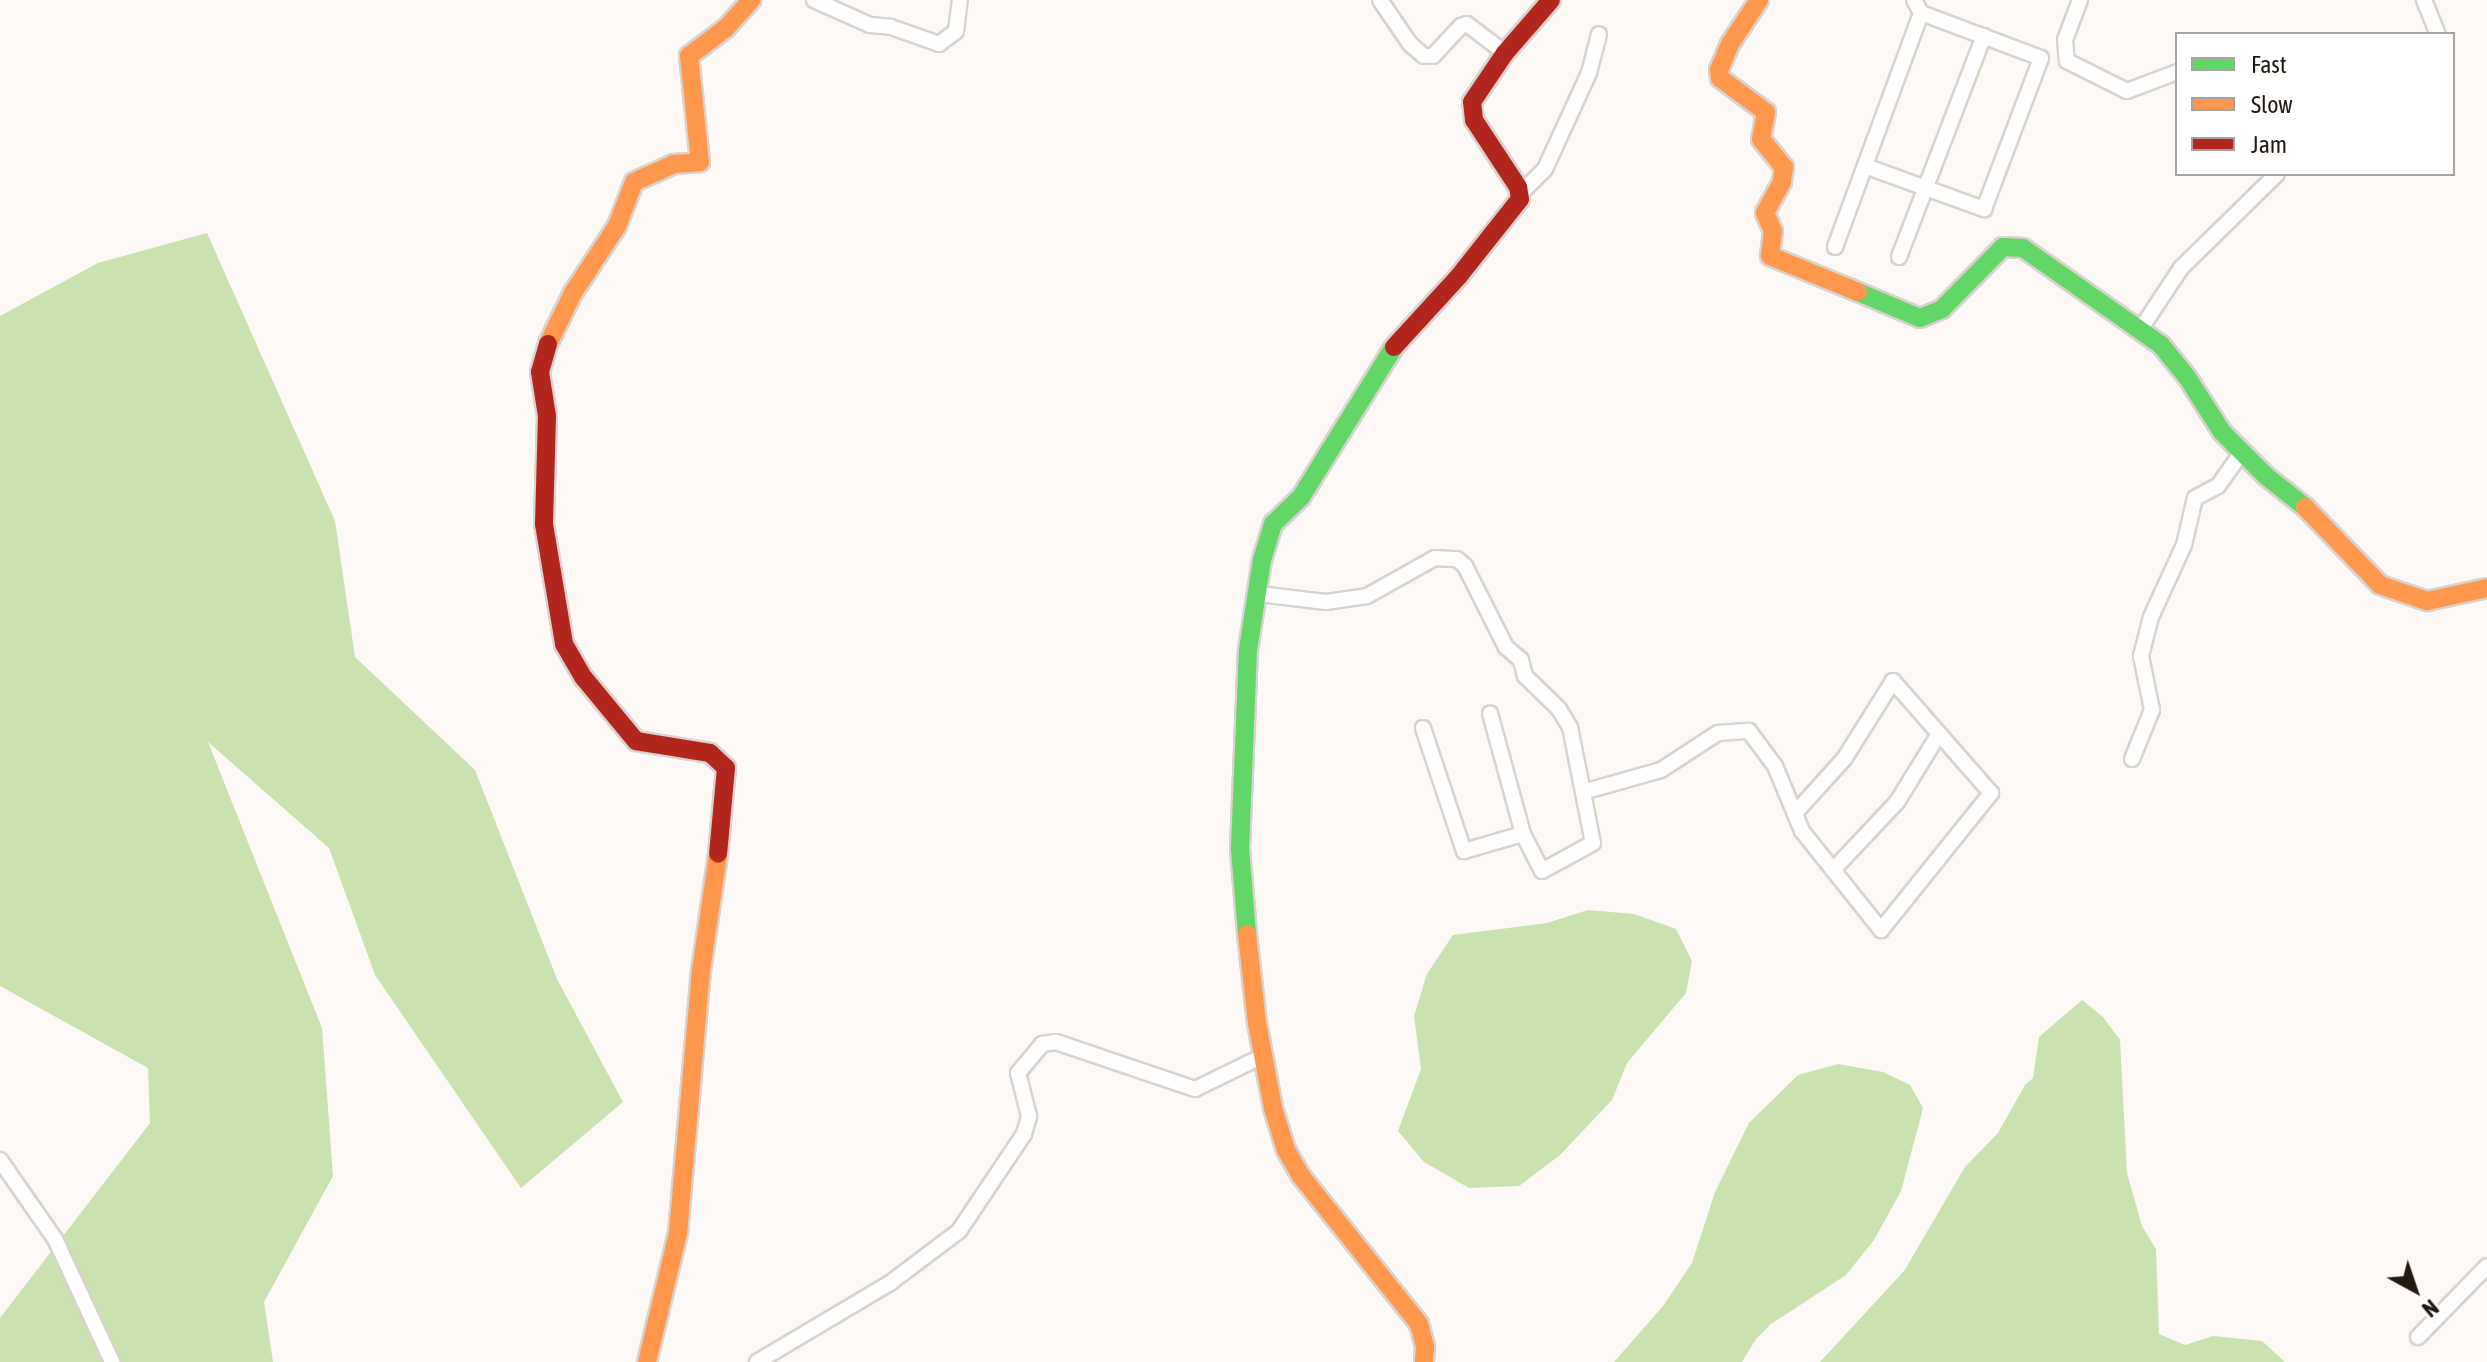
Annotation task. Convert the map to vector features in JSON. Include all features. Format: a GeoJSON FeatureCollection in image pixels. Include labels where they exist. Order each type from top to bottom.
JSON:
{"type":"FeatureCollection","features":[{"type":"Feature","properties":{"kind":"street"},"geometry":{"type":"LineString","coordinates":[[647,1362],[678,1233],[701,971],[720,840],[726,768],[710,753],[636,741],[584,678],[564,644],[544,524],[547,416],[540,372],[551,334],[573,293],[617,226],[634,182],[674,164],[700,162],[689,56],[719,35],[751,0]]}},
{"type":"Feature","properties":{"kind":"street"},"geometry":{"type":"LineString","coordinates":[[814,0],[870,25],[899,29],[939,44],[958,24],[960,0]]}},
{"type":"Feature","properties":{"kind":"street"},"geometry":{"type":"LineString","coordinates":[[1380,0],[1410,44],[1424,56],[1433,56],[1461,26],[1467,24],[1505,53]]}},
{"type":"Feature","properties":{"kind":"street"},"geometry":{"type":"LineString","coordinates":[[1520,194],[1471,110],[1475,93],[1551,0]]}},
{"type":"Feature","properties":{"kind":"street"},"geometry":{"type":"LineString","coordinates":[[1759,0],[1730,44],[1719,70],[1720,78],[1766,112],[1760,127],[1761,139],[1784,167],[1782,182],[1765,213],[1773,231],[1770,256],[1920,318],[1942,309],[2003,247],[2023,248],[2076,282],[2161,345],[2187,377],[2222,432],[2266,476],[2321,520],[2380,585],[2427,601],[2487,588]]}},
{"type":"Feature","properties":{"kind":"street"},"geometry":{"type":"LineString","coordinates":[[2080,0],[2065,40],[2067,61],[2127,91],[2175,73]]}},
{"type":"Feature","properties":{"kind":"street"},"geometry":{"type":"LineString","coordinates":[[2424,0],[2437,32]]}},
{"type":"Feature","properties":{"kind":"street"},"geometry":{"type":"LineString","coordinates":[[1835,247],[1918,6],[2041,58],[1984,209],[1865,166]]}},
{"type":"Feature","properties":{"kind":"street"},"geometry":{"type":"LineString","coordinates":[[1424,1362],[1425,1347],[1419,1324],[1319,1200],[1286,1150],[1273,1108],[1248,949],[1240,848],[1248,650],[1262,560],[1273,524],[1301,497],[1391,350],[1468,264],[1516,205],[1520,194],[1545,169],[1589,73],[1599,34]]}},
{"type":"Feature","properties":{"kind":"street"},"geometry":{"type":"LineString","coordinates":[[1899,257],[1984,36]]}},
{"type":"Feature","properties":{"kind":"street"},"geometry":{"type":"LineString","coordinates":[[2140,330],[2181,268],[2275,176]]}},
{"type":"Feature","properties":{"kind":"street"},"geometry":{"type":"LineString","coordinates":[[2132,759],[2152,710],[2141,656],[2151,617],[2184,545],[2195,498],[2218,486],[2242,452]]}},
{"type":"Feature","properties":{"kind":"street"},"geometry":{"type":"LineString","coordinates":[[1259,594],[1326,602],[1358,598],[1376,592],[1435,558],[1457,559],[1470,574],[1506,647],[1521,660],[1525,676],[1559,709],[1570,727],[1593,843],[1542,871],[1523,834],[1490,713]]}},
{"type":"Feature","properties":{"kind":"street"},"geometry":{"type":"LineString","coordinates":[[1583,792],[1661,770],[1718,733],[1749,731],[1775,766],[1802,831],[1881,930],[1991,793],[1893,681],[1844,759],[1795,813]]}},
{"type":"Feature","properties":{"kind":"street"},"geometry":{"type":"LineString","coordinates":[[1423,728],[1464,851],[1523,834]]}},
{"type":"Feature","properties":{"kind":"street"},"geometry":{"type":"LineString","coordinates":[[1833,870],[1897,802],[1939,734]]}},
{"type":"Feature","properties":{"kind":"street"},"geometry":{"type":"LineString","coordinates":[[760,1361],[890,1283],[959,1231],[1024,1134],[1029,1116],[1018,1073],[1042,1044],[1056,1042],[1195,1089],[1263,1056]]}},
{"type":"Feature","properties":{"kind":"street"},"geometry":{"type":"LineString","coordinates":[[0,1160],[55,1239],[112,1362]]}},
{"type":"Feature","properties":{"kind":"street"},"geometry":{"type":"LineString","coordinates":[[2418,1337],[2487,1266]]}},
{"type":"Feature","properties":{"kind":"green space"},"geometry":{"type":"Polygon","coordinates":[[[207,233],[335,521],[355,657],[475,770],[557,979],[623,1102],[521,1188],[375,975],[329,848],[208,742],[322,1028],[333,1176],[264,1302],[273,1362],[0,1362],[0,1318],[150,1123],[148,1068],[0,986],[0,316],[98,263],[207,233]]]}},
{"type":"Feature","properties":{"kind":"green space"},"geometry":{"type":"Polygon","coordinates":[[[1588,910],[1634,914],[1676,929],[1692,961],[1686,993],[1627,1063],[1612,1100],[1560,1155],[1519,1186],[1469,1188],[1424,1162],[1398,1131],[1421,1069],[1414,1016],[1427,974],[1453,935],[1547,923],[1588,910]]]}},
{"type":"Feature","properties":{"kind":"green space"},"geometry":{"type":"Polygon","coordinates":[[[2082,1000],[2103,1017],[2120,1040],[2127,1173],[2142,1226],[2156,1249],[2159,1334],[2185,1345],[2213,1336],[2262,1341],[2285,1362],[1820,1362],[1904,1271],[1965,1167],[1998,1133],[2025,1085],[2033,1078],[2039,1037],[2082,1000]]]}},
{"type":"Feature","properties":{"kind":"green space"},"geometry":{"type":"Polygon","coordinates":[[[1838,1064],[1883,1072],[1910,1085],[1923,1108],[1901,1191],[1874,1240],[1846,1275],[1771,1324],[1756,1339],[1742,1362],[1614,1362],[1663,1306],[1692,1263],[1715,1192],[1749,1123],[1798,1075],[1838,1064]]]}},
{"type":"Feature","properties":{"kind":"traffic: fast"},"geometry":{"type":"LineString","coordinates":[[1858,292],[1920,318],[1942,309],[2003,247],[2023,248],[2161,345],[2187,377],[2222,432],[2266,476],[2305,507]]}},
{"type":"Feature","properties":{"kind":"traffic: fast"},"geometry":{"type":"LineString","coordinates":[[1247,934],[1240,848],[1248,650],[1262,560],[1273,524],[1301,497],[1394,347]]}},
{"type":"Feature","properties":{"kind":"traffic: slow"},"geometry":{"type":"LineString","coordinates":[[548,344],[573,293],[617,226],[634,182],[674,164],[700,162],[689,56],[726,28],[751,0]]}},
{"type":"Feature","properties":{"kind":"traffic: slow"},"geometry":{"type":"LineString","coordinates":[[1759,0],[1730,44],[1719,70],[1720,78],[1766,112],[1761,139],[1784,167],[1782,182],[1765,213],[1773,231],[1770,256],[1858,292]]}},
{"type":"Feature","properties":{"kind":"traffic: slow"},"geometry":{"type":"LineString","coordinates":[[2305,507],[2380,585],[2427,601],[2487,588]]}},
{"type":"Feature","properties":{"kind":"traffic: slow"},"geometry":{"type":"LineString","coordinates":[[647,1362],[678,1233],[701,971],[718,854]]}},
{"type":"Feature","properties":{"kind":"traffic: slow"},"geometry":{"type":"LineString","coordinates":[[1247,934],[1257,1023],[1273,1108],[1286,1150],[1301,1176],[1419,1324],[1425,1347],[1424,1362]]}},
{"type":"Feature","properties":{"kind":"traffic: jam"},"geometry":{"type":"LineString","coordinates":[[1394,347],[1459,276],[1520,199],[1518,187],[1474,120],[1472,102],[1505,53],[1551,0]]}},
{"type":"Feature","properties":{"kind":"traffic: jam"},"geometry":{"type":"LineString","coordinates":[[548,344],[540,372],[547,416],[544,524],[564,644],[584,678],[636,741],[710,753],[726,768],[718,854]]}}]}
